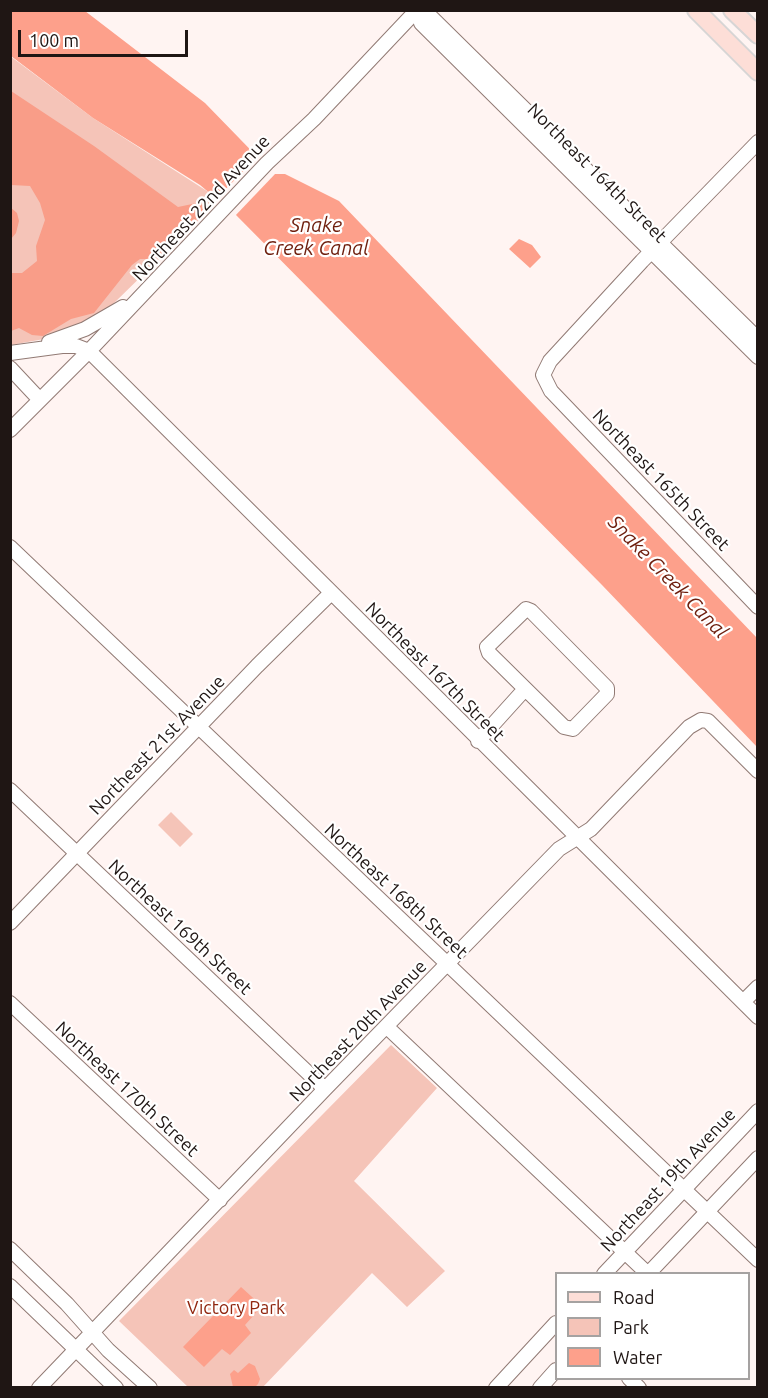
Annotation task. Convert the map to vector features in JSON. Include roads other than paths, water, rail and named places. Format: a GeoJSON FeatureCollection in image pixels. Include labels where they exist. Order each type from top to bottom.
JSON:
{"type":"FeatureCollection","features":[{"type":"Feature","properties":{"kind":"main road"},"geometry":{"type":"LineString","coordinates":[[696,10],[758,72]]}},
{"type":"Feature","properties":{"kind":"main road"},"geometry":{"type":"LineString","coordinates":[[732,10],[758,35]]}},
{"type":"Feature","properties":{"kind":"street","name":"Northeast 22nd Avenue"},"geometry":{"type":"LineString","coordinates":[[10,430],[418,10]]}},
{"type":"Feature","properties":{"kind":"street","name":"Northeast 164th Street"},"geometry":{"type":"LineString","coordinates":[[418,10],[421,23],[427,29],[655,248],[758,339]]}},
{"type":"Feature","properties":{"kind":"street"},"geometry":{"type":"LineString","coordinates":[[655,248],[758,142]]}},
{"type":"Feature","properties":{"kind":"street","name":"Northeast 164th Street"},"geometry":{"type":"LineString","coordinates":[[655,248],[758,357]]}},
{"type":"Feature","properties":{"kind":"street","name":"Northeast 165th Street"},"geometry":{"type":"LineString","coordinates":[[655,248],[550,361],[543,375],[551,392],[758,607]]}},
{"type":"Feature","properties":{"kind":"street"},"geometry":{"type":"LineString","coordinates":[[15,353],[113,315],[153,284]]}},
{"type":"Feature","properties":{"kind":"street"},"geometry":{"type":"LineString","coordinates":[[15,353],[62,346],[76,346],[89,351]]}},
{"type":"Feature","properties":{"kind":"street","name":"Northeast 167th Street"},"geometry":{"type":"LineString","coordinates":[[89,351],[577,840],[758,1017]]}},
{"type":"Feature","properties":{"kind":"street"},"geometry":{"type":"LineString","coordinates":[[10,368],[40,400]]}},
{"type":"Feature","properties":{"kind":"street","name":"Northeast 168th Street"},"geometry":{"type":"LineString","coordinates":[[10,547],[758,1260]]}},
{"type":"Feature","properties":{"kind":"street","name":"Northeast 21st Avenue"},"geometry":{"type":"LineString","coordinates":[[10,923],[331,593]]}},
{"type":"Feature","properties":{"kind":"street"},"geometry":{"type":"LineString","coordinates":[[526,609],[531,611],[607,688],[607,694],[573,729],[568,730],[525,689],[487,647],[526,609]]}},
{"type":"Feature","properties":{"kind":"street"},"geometry":{"type":"LineString","coordinates":[[478,741],[525,689]]}},
{"type":"Feature","properties":{"kind":"street","name":"Northeast 20th Avenue"},"geometry":{"type":"LineString","coordinates":[[39,1388],[559,849],[577,840],[591,829],[689,727],[701,720],[714,726],[758,771]]}},
{"type":"Feature","properties":{"kind":"street","name":"Northeast 169th Street"},"geometry":{"type":"LineString","coordinates":[[10,790],[325,1089]]}},
{"type":"Feature","properties":{"kind":"street"},"geometry":{"type":"LineString","coordinates":[[743,1002],[758,987]]}},
{"type":"Feature","properties":{"kind":"street","name":"Northeast 170th Street"},"geometry":{"type":"LineString","coordinates":[[10,1003],[220,1200]]}},
{"type":"Feature","properties":{"kind":"street"},"geometry":{"type":"LineString","coordinates":[[387,1027],[646,1272]]}},
{"type":"Feature","properties":{"kind":"street","name":"Northeast 19th Avenue"},"geometry":{"type":"LineString","coordinates":[[606,1272],[758,1111]]}},
{"type":"Feature","properties":{"kind":"street"},"geometry":{"type":"LineString","coordinates":[[650,1272],[758,1158]]}},
{"type":"Feature","properties":{"kind":"street"},"geometry":{"type":"LineString","coordinates":[[10,1249],[150,1388]]}},
{"type":"Feature","properties":{"kind":"street"},"geometry":{"type":"LineString","coordinates":[[10,1286],[116,1388]]}},
{"type":"Feature","properties":{"kind":"street"},"geometry":{"type":"LineString","coordinates":[[505,1384],[555,1324]]}},
{"type":"Feature","properties":{"kind":"street"},"geometry":{"type":"LineString","coordinates":[[540,1388],[555,1371]]}},
{"type":"Feature","properties":{"kind":"water","name":"Snake Creek Canal"},"geometry":{"type":"Polygon","coordinates":[[[10,11],[85,11],[205,103],[274,174],[285,174],[339,201],[757,638],[757,747],[602,585],[236,215],[200,185],[93,118],[11,56],[10,11]]]}},
{"type":"Feature","properties":{"kind":"water"},"geometry":{"type":"Polygon","coordinates":[[[519,239],[532,245],[541,257],[530,268],[509,249],[519,239]]]}},
{"type":"Feature","properties":{"kind":"water"},"geometry":{"type":"Polygon","coordinates":[[[241,1287],[262,1306],[245,1325],[251,1333],[230,1355],[222,1349],[204,1367],[183,1347],[241,1287]]]}},
{"type":"Feature","properties":{"kind":"water"},"geometry":{"type":"Polygon","coordinates":[[[249,1363],[255,1366],[260,1379],[258,1384],[255,1387],[233,1387],[230,1374],[234,1370],[238,1373],[249,1363]]]}},
{"type":"Feature","properties":{"kind":"park label","name":"Victory Park"},"geometry":{"type":"Point","coordinates":[236,1308]}}]}
